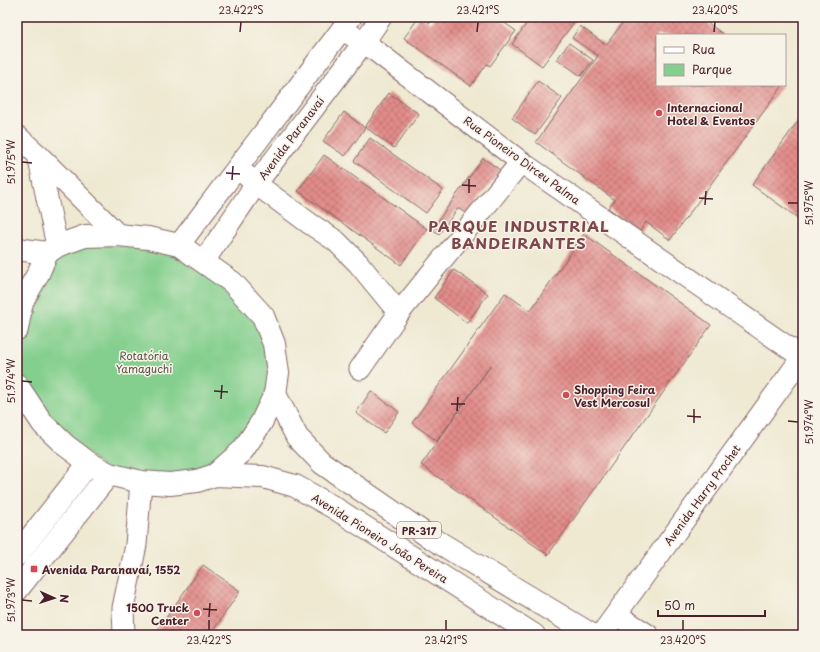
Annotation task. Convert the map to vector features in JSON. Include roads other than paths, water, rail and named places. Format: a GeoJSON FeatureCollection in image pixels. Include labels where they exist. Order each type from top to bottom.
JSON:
{"type":"FeatureCollection","features":[{"type":"Feature","properties":{"kind":"main road"},"geometry":{"type":"LineString","coordinates":[[17,249],[52,250],[85,236],[118,235],[148,238],[179,245],[232,282],[263,316],[274,344],[278,373],[275,394],[261,424],[242,450],[215,474],[197,481],[170,484],[141,482],[109,474],[89,463],[65,445],[43,424],[17,382]]}},
{"type":"Feature","properties":{"kind":"main road"},"geometry":{"type":"LineString","coordinates":[[17,329],[22,302],[52,250]]}},
{"type":"Feature","properties":{"kind":"main road","name":"PR-317"},"geometry":{"type":"LineString","coordinates":[[275,394],[297,437],[322,464],[425,534],[592,635]]}},
{"type":"Feature","properties":{"kind":"main road"},"geometry":{"type":"LineString","coordinates":[[17,555],[89,463]]}},
{"type":"Feature","properties":{"kind":"main road"},"geometry":{"type":"LineString","coordinates":[[17,590],[109,474]]}},
{"type":"Feature","properties":{"kind":"main road","name":"Avenida Pioneiro João Pereira"},"geometry":{"type":"LineString","coordinates":[[215,474],[263,477],[295,486],[333,507],[534,635]]}},
{"type":"Feature","properties":{"kind":"street","name":"Avenida Paranavaí"},"geometry":{"type":"LineString","coordinates":[[204,261],[256,184],[364,42],[381,17]]}},
{"type":"Feature","properties":{"kind":"street","name":"Rua Pioneiro Dirceu Palma"},"geometry":{"type":"LineString","coordinates":[[347,23],[364,42],[521,162],[802,356]]}},
{"type":"Feature","properties":{"kind":"street"},"geometry":{"type":"LineString","coordinates":[[179,245],[347,23]]}},
{"type":"Feature","properties":{"kind":"street"},"geometry":{"type":"LineString","coordinates":[[17,136],[118,235]]}},
{"type":"Feature","properties":{"kind":"street"},"geometry":{"type":"LineString","coordinates":[[38,155],[52,250]]}},
{"type":"Feature","properties":{"kind":"street"},"geometry":{"type":"LineString","coordinates":[[360,368],[399,313],[521,162]]}},
{"type":"Feature","properties":{"kind":"street"},"geometry":{"type":"LineString","coordinates":[[237,167],[256,184],[336,241],[358,263],[399,313]]}},
{"type":"Feature","properties":{"kind":"street","name":"Avenida Harry Prochet"},"geometry":{"type":"LineString","coordinates":[[601,635],[617,615],[802,356]]}},
{"type":"Feature","properties":{"kind":"street"},"geometry":{"type":"LineString","coordinates":[[124,635],[123,608],[136,544],[141,482]]}},
{"type":"Feature","properties":{"kind":"street"},"geometry":{"type":"LineString","coordinates":[[617,615],[648,635]]}},
{"type":"Feature","properties":{"kind":"place","name":"Internacional Hotel & Eventos"},"geometry":{"type":"Point","coordinates":[659,113]}},
{"type":"Feature","properties":{"kind":"place","name":"Shopping Feira Vest Mercosul"},"geometry":{"type":"Point","coordinates":[566,395]}},
{"type":"Feature","properties":{"kind":"place","name":"Avenida Paranavaí, 1552"},"geometry":{"type":"Point","coordinates":[34,569]}},
{"type":"Feature","properties":{"kind":"place","name":"1500 Truck Center"},"geometry":{"type":"Point","coordinates":[197,613]}},
{"type":"Feature","properties":{"kind":"district","name":"PARQUE INDUSTRIAL BANDEIRANTES"},"geometry":{"type":"Point","coordinates":[519,234]}},
{"type":"Feature","properties":{"kind":"park label","name":"Rotatória Yamaguchi"},"geometry":{"type":"Point","coordinates":[144,361]}}]}
